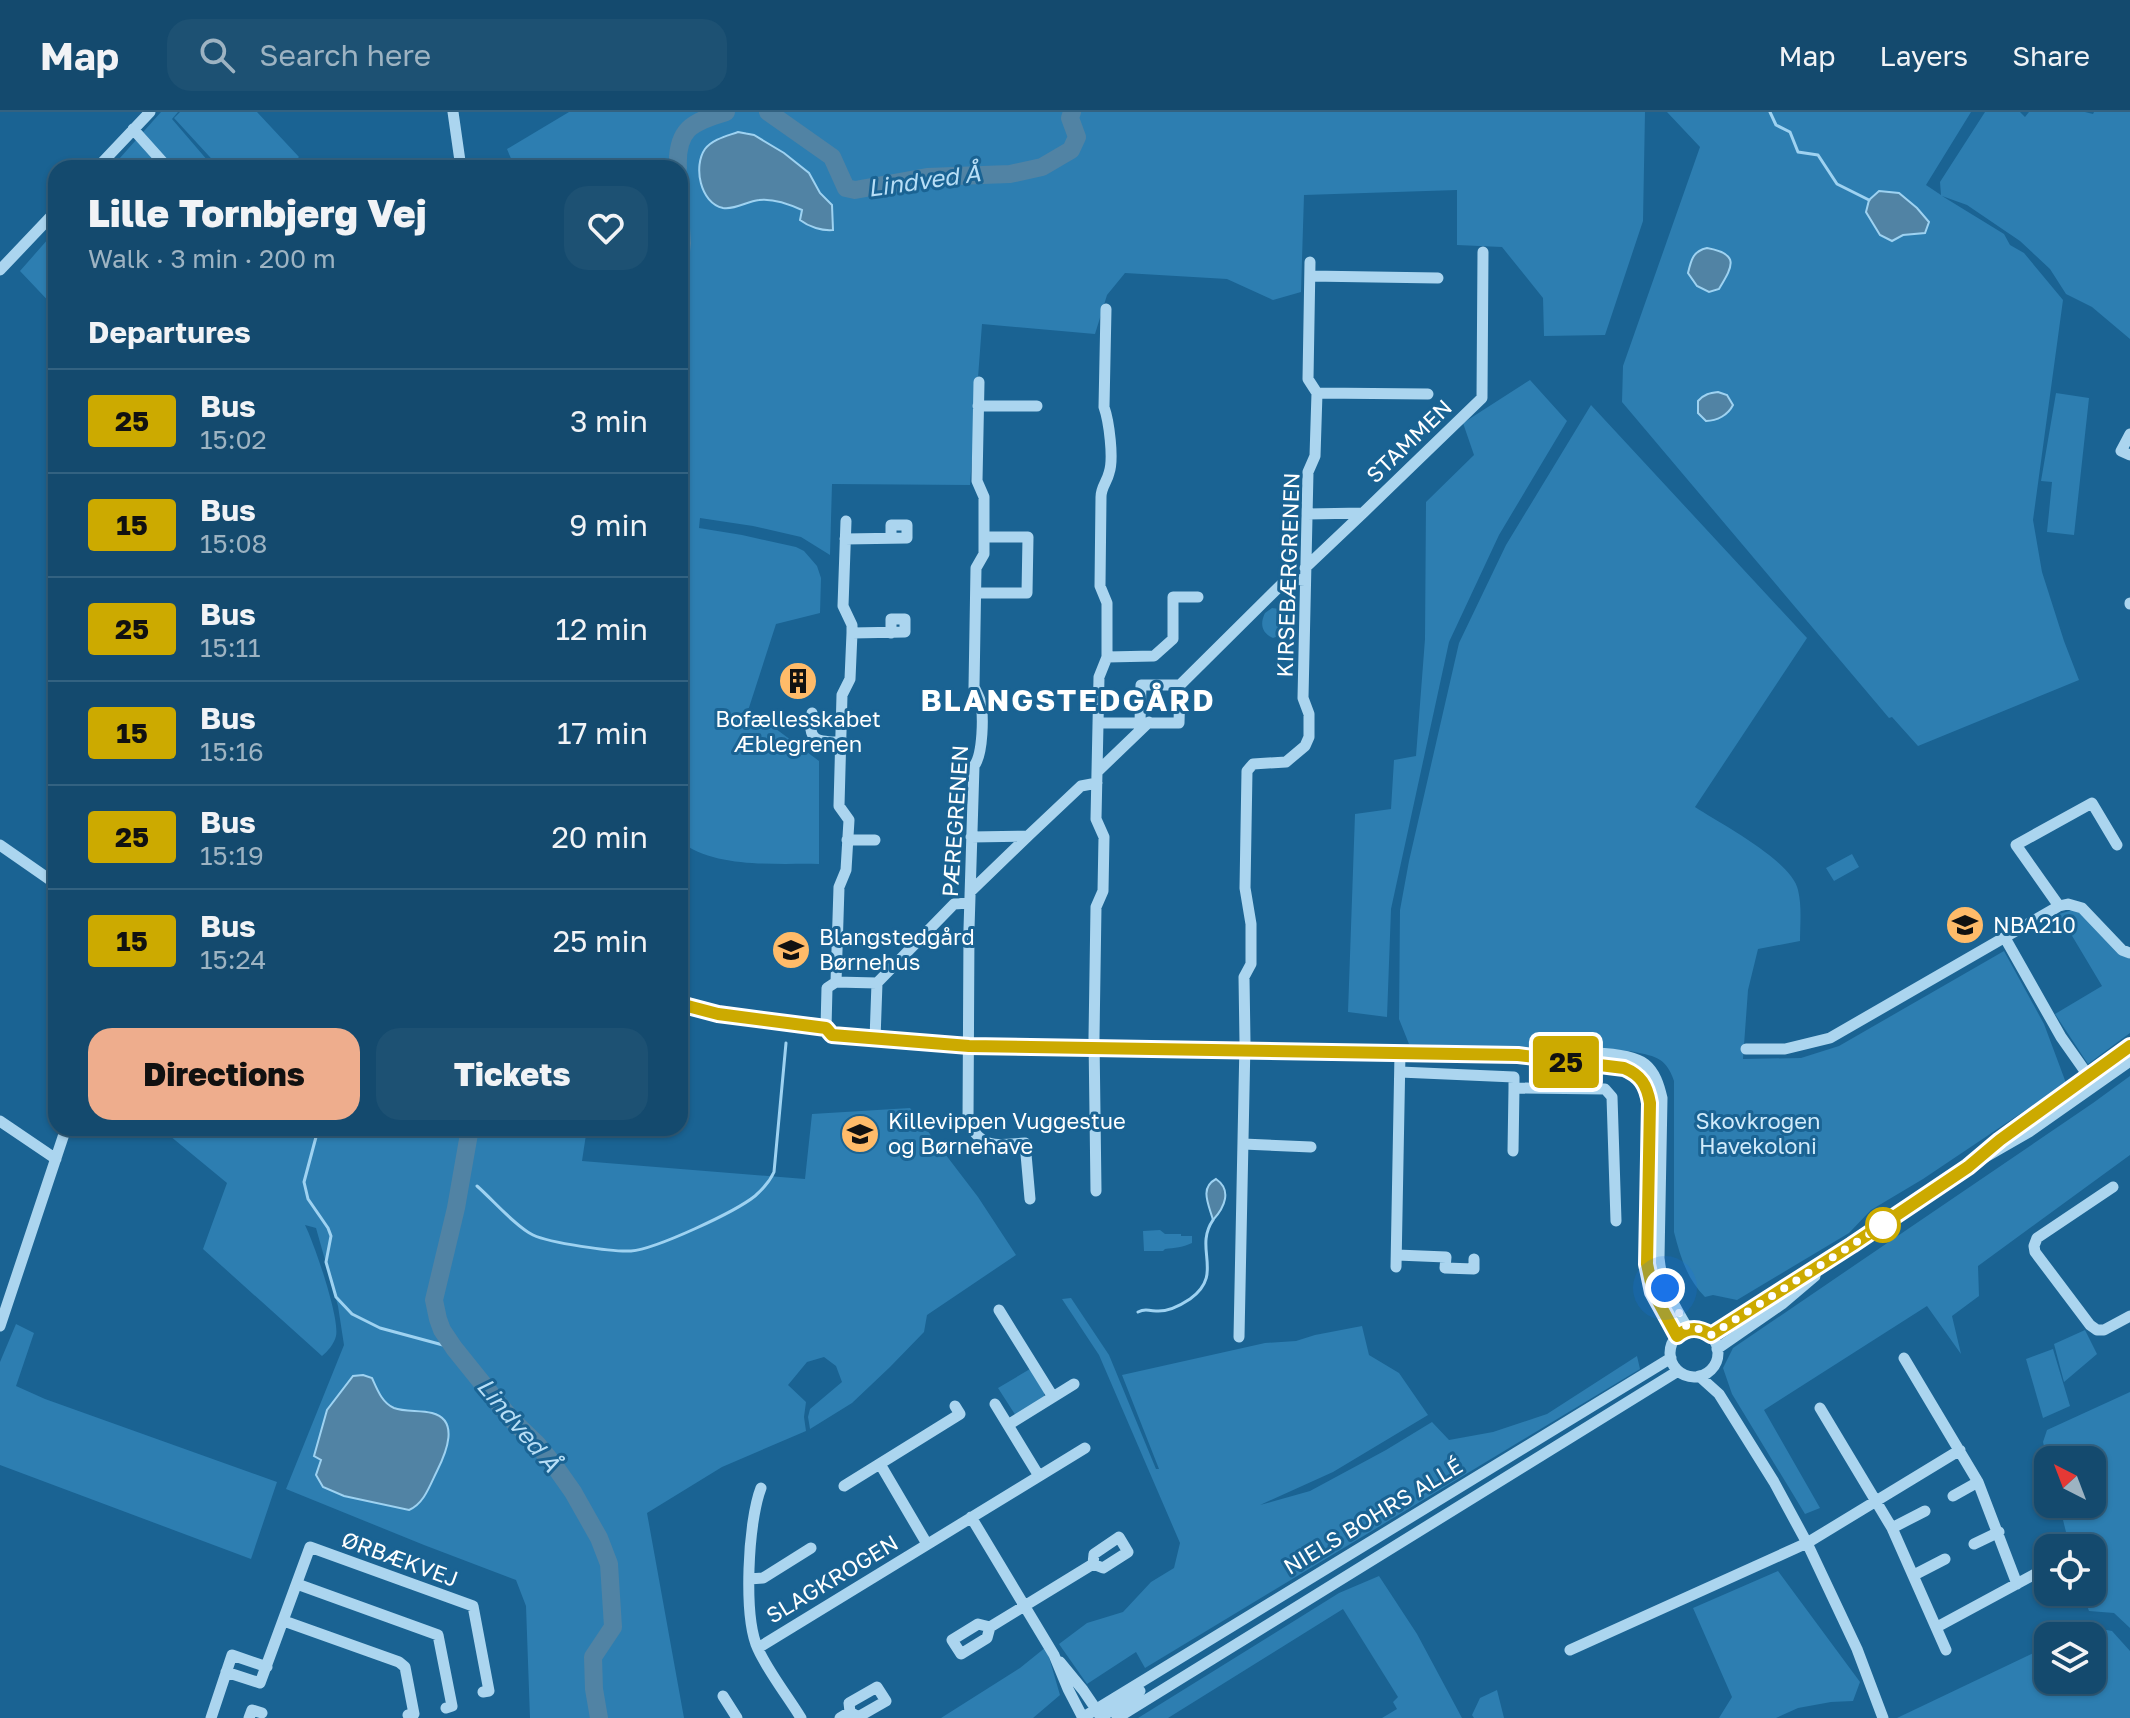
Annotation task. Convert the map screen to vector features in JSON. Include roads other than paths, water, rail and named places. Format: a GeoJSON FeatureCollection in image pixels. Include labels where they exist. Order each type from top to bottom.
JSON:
{"type":"FeatureCollection","features":[{"type":"Feature","properties":{"kind":"street"},"geometry":{"type":"LineString","coordinates":[[104,160],[150,112]]}},
{"type":"Feature","properties":{"kind":"street"},"geometry":{"type":"LineString","coordinates":[[453,112],[460,160]]}},
{"type":"Feature","properties":{"kind":"street"},"geometry":{"type":"LineString","coordinates":[[133,129],[161,160]]}},
{"type":"Feature","properties":{"kind":"street"},"geometry":{"type":"LineString","coordinates":[[0,270],[48,219]]}},
{"type":"Feature","properties":{"kind":"street","name":"STAMMEN"},"geometry":{"type":"LineString","coordinates":[[1180,685],[1287,579],[1305,574],[1482,398],[1483,252]]}},
{"type":"Feature","properties":{"kind":"street","name":"KIRSEBÆRGRENEN"},"geometry":{"type":"LineString","coordinates":[[1239,1337],[1244,977],[1251,964],[1251,924],[1245,888],[1247,771],[1253,764],[1286,762],[1305,746],[1309,737],[1309,714],[1303,698],[1305,574],[1308,472],[1315,456],[1317,393],[1308,379],[1310,262]]}},
{"type":"Feature","properties":{"kind":"street"},"geometry":{"type":"LineString","coordinates":[[1310,276],[1438,278]]}},
{"type":"Feature","properties":{"kind":"street"},"geometry":{"type":"LineString","coordinates":[[1096,1191],[1096,907],[1103,891],[1104,837],[1096,819],[1099,677],[1107,657],[1107,603],[1100,586],[1101,489],[1110,472],[1109,423],[1104,407],[1106,309]]}},
{"type":"Feature","properties":{"kind":"street","name":"PÆREGRENEN"},"geometry":{"type":"LineString","coordinates":[[979,382],[977,481],[984,497],[984,554],[976,568],[974,687],[981,702],[981,741],[980,758],[974,766],[971,837],[968,1122],[982,1142],[993,1145],[1025,1143],[1030,1199]]}},
{"type":"Feature","properties":{"kind":"street"},"geometry":{"type":"LineString","coordinates":[[1317,393],[1428,394]]}},
{"type":"Feature","properties":{"kind":"street"},"geometry":{"type":"LineString","coordinates":[[978,406],[1037,406]]}},
{"type":"Feature","properties":{"kind":"street"},"geometry":{"type":"LineString","coordinates":[[2130,434],[2121,451],[2130,455]]}},
{"type":"Feature","properties":{"kind":"street","name":"STAMMEN"},"geometry":{"type":"LineString","coordinates":[[1307,514],[1363,513]]}},
{"type":"Feature","properties":{"kind":"street"},"geometry":{"type":"LineString","coordinates":[[836,982],[839,887],[846,870],[849,820],[839,806],[842,695],[850,679],[852,633],[852,625],[843,606],[846,521]]}},
{"type":"Feature","properties":{"kind":"street"},"geometry":{"type":"LineString","coordinates":[[976,593],[1027,593],[1028,537],[984,537]]}},
{"type":"Feature","properties":{"kind":"street"},"geometry":{"type":"LineString","coordinates":[[845,539],[891,538]]}},
{"type":"Feature","properties":{"kind":"street"},"geometry":{"type":"LineString","coordinates":[[1107,657],[1154,656],[1173,639],[1173,597],[1198,597]]}},
{"type":"Feature","properties":{"kind":"street"},"geometry":{"type":"LineString","coordinates":[[852,633],[891,633]]}},
{"type":"Feature","properties":{"kind":"street"},"geometry":{"type":"LineString","coordinates":[[875,1039],[877,983],[954,904],[970,898],[1028,836],[1081,786],[1097,777],[1145,722],[1141,685],[1180,685],[1179,723],[1145,722],[1098,723]]}},
{"type":"Feature","properties":{"kind":"street"},"geometry":{"type":"LineString","coordinates":[[812,713],[810,729],[815,739],[841,742]]}},
{"type":"Feature","properties":{"kind":"street"},"geometry":{"type":"LineString","coordinates":[[2059,906],[2016,845],[2092,803],[2117,845]]}},
{"type":"Feature","properties":{"kind":"street"},"geometry":{"type":"LineString","coordinates":[[971,837],[1028,836]]}},
{"type":"Feature","properties":{"kind":"street"},"geometry":{"type":"LineString","coordinates":[[847,840],[875,840]]}},
{"type":"Feature","properties":{"kind":"street"},"geometry":{"type":"LineString","coordinates":[[0,845],[48,878]]}},
{"type":"Feature","properties":{"kind":"street"},"geometry":{"type":"LineString","coordinates":[[1746,1049],[1785,1049],[1830,1038],[2059,906],[2068,904],[2082,908],[2122,950],[2130,953]]}},
{"type":"Feature","properties":{"kind":"street"},"geometry":{"type":"LineString","coordinates":[[838,938],[868,938]]}},
{"type":"Feature","properties":{"kind":"street"},"geometry":{"type":"LineString","coordinates":[[2005,938],[2061,1037],[2092,1081]]}},
{"type":"Feature","properties":{"kind":"street"},"geometry":{"type":"LineString","coordinates":[[826,1028],[827,988],[836,982],[877,983]]}},
{"type":"Feature","properties":{"kind":"street"},"geometry":{"type":"LineString","coordinates":[[688,1006],[718,1014],[826,1028],[832,1035],[969,1046],[1623,1055],[1637,1060],[1653,1072],[1659,1083],[1662,1098],[1660,1276],[1682,1332]]}},
{"type":"Feature","properties":{"kind":"street"},"geometry":{"type":"LineString","coordinates":[[1711,1335],[1968,1167],[2029,1132],[2130,1046]]}},
{"type":"Feature","properties":{"kind":"street"},"geometry":{"type":"LineString","coordinates":[[1400,1053],[1396,1261],[1446,1257],[1445,1268],[1474,1269],[1474,1259]]}},
{"type":"Feature","properties":{"kind":"street"},"geometry":{"type":"LineString","coordinates":[[2092,1081],[2130,1061]]}},
{"type":"Feature","properties":{"kind":"street"},"geometry":{"type":"LineString","coordinates":[[1400,1072],[1514,1077],[1513,1151]]}},
{"type":"Feature","properties":{"kind":"street"},"geometry":{"type":"LineString","coordinates":[[1514,1088],[1605,1089],[1612,1097],[1616,1221]]}},
{"type":"Feature","properties":{"kind":"street"},"geometry":{"type":"LineString","coordinates":[[0,1121],[56,1159]]}},
{"type":"Feature","properties":{"kind":"street"},"geometry":{"type":"LineString","coordinates":[[0,1326],[63,1136]]}},
{"type":"Feature","properties":{"kind":"street"},"geometry":{"type":"LineString","coordinates":[[1243,1144],[1311,1147]]}},
{"type":"Feature","properties":{"kind":"street"},"geometry":{"type":"LineString","coordinates":[[2113,1187],[2037,1238],[2034,1246],[2035,1252],[2090,1325],[2104,1330],[2130,1316]]}},
{"type":"Feature","properties":{"kind":"street"},"geometry":{"type":"LineString","coordinates":[[1717,1349],[1782,1304],[1852,1245]]}},
{"type":"Feature","properties":{"kind":"street"},"geometry":{"type":"LineString","coordinates":[[999,1310],[1053,1397]]}},
{"type":"Feature","properties":{"kind":"street"},"geometry":{"type":"LineString","coordinates":[[1700,1329],[1711,1335],[1717,1349],[1717,1359],[1711,1369],[1699,1376],[1688,1376],[1678,1371],[1671,1358],[1671,1346],[1682,1332],[1700,1329]]}},
{"type":"Feature","properties":{"kind":"street","name":"NIELS BOHRS ALLÉ"},"geometry":{"type":"LineString","coordinates":[[1082,1718],[1098,1716],[1191,1651],[1671,1358]]}},
{"type":"Feature","properties":{"kind":"street"},"geometry":{"type":"LineString","coordinates":[[1904,1358],[1978,1482],[2017,1584]]}},
{"type":"Feature","properties":{"kind":"street"},"geometry":{"type":"LineString","coordinates":[[1711,1369],[1719,1394],[1774,1482],[1807,1543],[1857,1649],[1883,1718]]}},
{"type":"Feature","properties":{"kind":"street","name":"NIELS BOHRS ALLÉ"},"geometry":{"type":"LineString","coordinates":[[1117,1718],[1678,1371]]}},
{"type":"Feature","properties":{"kind":"street"},"geometry":{"type":"LineString","coordinates":[[1699,1376],[1719,1394]]}},
{"type":"Feature","properties":{"kind":"street"},"geometry":{"type":"LineString","coordinates":[[1008,1425],[1074,1384]]}},
{"type":"Feature","properties":{"kind":"street"},"geometry":{"type":"LineString","coordinates":[[995,1404],[1039,1476]]}},
{"type":"Feature","properties":{"kind":"street"},"geometry":{"type":"LineString","coordinates":[[844,1486],[960,1414],[955,1406]]}},
{"type":"Feature","properties":{"kind":"street"},"geometry":{"type":"LineString","coordinates":[[1820,1408],[1892,1528],[1946,1650]]}},
{"type":"Feature","properties":{"kind":"street","name":"SLAGKROGEN"},"geometry":{"type":"LineString","coordinates":[[758,1648],[1085,1448]]}},
{"type":"Feature","properties":{"kind":"street"},"geometry":{"type":"LineString","coordinates":[[1570,1650],[1807,1543],[1960,1450]]}},
{"type":"Feature","properties":{"kind":"street","name":"SLAGKROGEN"},"geometry":{"type":"LineString","coordinates":[[880,1464],[927,1544]]}},
{"type":"Feature","properties":{"kind":"street"},"geometry":{"type":"LineString","coordinates":[[1953,1496],[1978,1482]]}},
{"type":"Feature","properties":{"kind":"street","name":"SLAGKROGEN"},"geometry":{"type":"LineString","coordinates":[[761,1488],[756,1500],[749,1579],[752,1629],[758,1648],[801,1718]]}},
{"type":"Feature","properties":{"kind":"street"},"geometry":{"type":"LineString","coordinates":[[1892,1528],[1925,1511]]}},
{"type":"Feature","properties":{"kind":"street"},"geometry":{"type":"LineString","coordinates":[[971,1517],[1054,1655],[1098,1716]]}},
{"type":"Feature","properties":{"kind":"street"},"geometry":{"type":"LineString","coordinates":[[1974,1544],[1999,1532]]}},
{"type":"Feature","properties":{"kind":"street","name":"ØRBÆKVEJ"},"geometry":{"type":"LineString","coordinates":[[267,1667],[310,1547],[473,1606],[489,1691],[483,1692]]}},
{"type":"Feature","properties":{"kind":"street","name":"SLAGKROGEN"},"geometry":{"type":"LineString","coordinates":[[749,1579],[763,1578],[811,1548]]}},
{"type":"Feature","properties":{"kind":"street"},"geometry":{"type":"LineString","coordinates":[[1914,1575],[1945,1559]]}},
{"type":"Feature","properties":{"kind":"street"},"geometry":{"type":"LineString","coordinates":[[990,1627],[1093,1564]]}},
{"type":"Feature","properties":{"kind":"street"},"geometry":{"type":"LineString","coordinates":[[1937,1627],[2034,1575]]}},
{"type":"Feature","properties":{"kind":"street"},"geometry":{"type":"LineString","coordinates":[[297,1584],[438,1635],[452,1706],[446,1708]]}},
{"type":"Feature","properties":{"kind":"street"},"geometry":{"type":"LineString","coordinates":[[284,1621],[399,1662],[405,1667],[414,1714],[408,1715]]}},
{"type":"Feature","properties":{"kind":"street"},"geometry":{"type":"LineString","coordinates":[[211,1718],[226,1672],[232,1655],[267,1667],[260,1683],[226,1672]]}},
{"type":"Feature","properties":{"kind":"street"},"geometry":{"type":"LineString","coordinates":[[1054,1655],[1082,1718]]}},
{"type":"Feature","properties":{"kind":"street"},"geometry":{"type":"LineString","coordinates":[[723,1696],[731,1716]]}},
{"type":"Feature","properties":{"kind":"street"},"geometry":{"type":"LineString","coordinates":[[249,1718],[252,1710],[262,1713]]}},
{"type":"Feature","properties":{"kind":"waterway","name":"Lindved Å"},"geometry":{"type":"LineString","coordinates":[[678,160],[680,144],[688,129],[704,119],[726,112]]}},
{"type":"Feature","properties":{"kind":"waterway","name":"Lindved Å"},"geometry":{"type":"LineString","coordinates":[[768,112],[832,157],[846,188],[855,190],[927,177],[1010,174],[1042,167],[1071,150],[1077,137],[1070,118],[1072,112]]}},
{"type":"Feature","properties":{"kind":"waterway"},"geometry":{"type":"LineString","coordinates":[[1770,112],[1776,125],[1790,132],[1798,152],[1818,155],[1837,184],[1869,200]]}},
{"type":"Feature","properties":{"kind":"waterway"},"geometry":{"type":"LineString","coordinates":[[477,1186],[526,1231],[566,1244],[631,1251],[695,1229],[755,1196],[774,1172],[786,1043]]}},
{"type":"Feature","properties":{"kind":"waterway"},"geometry":{"type":"LineString","coordinates":[[316,1136],[304,1182],[308,1199],[331,1236],[326,1262],[336,1297],[352,1314],[380,1328],[454,1348]]}},
{"type":"Feature","properties":{"kind":"waterway","name":"Lindved Å"},"geometry":{"type":"LineString","coordinates":[[469,1136],[456,1208],[434,1300],[438,1319],[454,1348],[512,1420],[554,1465],[599,1538],[609,1564],[613,1627],[593,1657],[599,1718]]}},
{"type":"Feature","properties":{"kind":"waterway"},"geometry":{"type":"LineString","coordinates":[[1138,1312],[1174,1308],[1200,1290],[1206,1280],[1206,1241],[1213,1220]]}},
{"type":"Feature","properties":{"kind":"place","name":"Bofællesskabet Æblegrenen"},"geometry":{"type":"Point","coordinates":[798,681]}},
{"type":"Feature","properties":{"kind":"place","name":"NBA210"},"geometry":{"type":"Point","coordinates":[1965,925]}},
{"type":"Feature","properties":{"kind":"place","name":"Blangstedgård Børnehus"},"geometry":{"type":"Point","coordinates":[791,950]}},
{"type":"Feature","properties":{"kind":"place","name":"Killevippen Vuggestue og Børnehave"},"geometry":{"type":"Point","coordinates":[860,1134]}},
{"type":"Feature","properties":{"kind":"district","name":"BLANGSTEDGÅRD"},"geometry":{"type":"Point","coordinates":[1068,701]}},
{"type":"Feature","properties":{"kind":"park label","name":"Skovkrogen Havekoloni"},"geometry":{"type":"Point","coordinates":[1758,1134]}}]}
